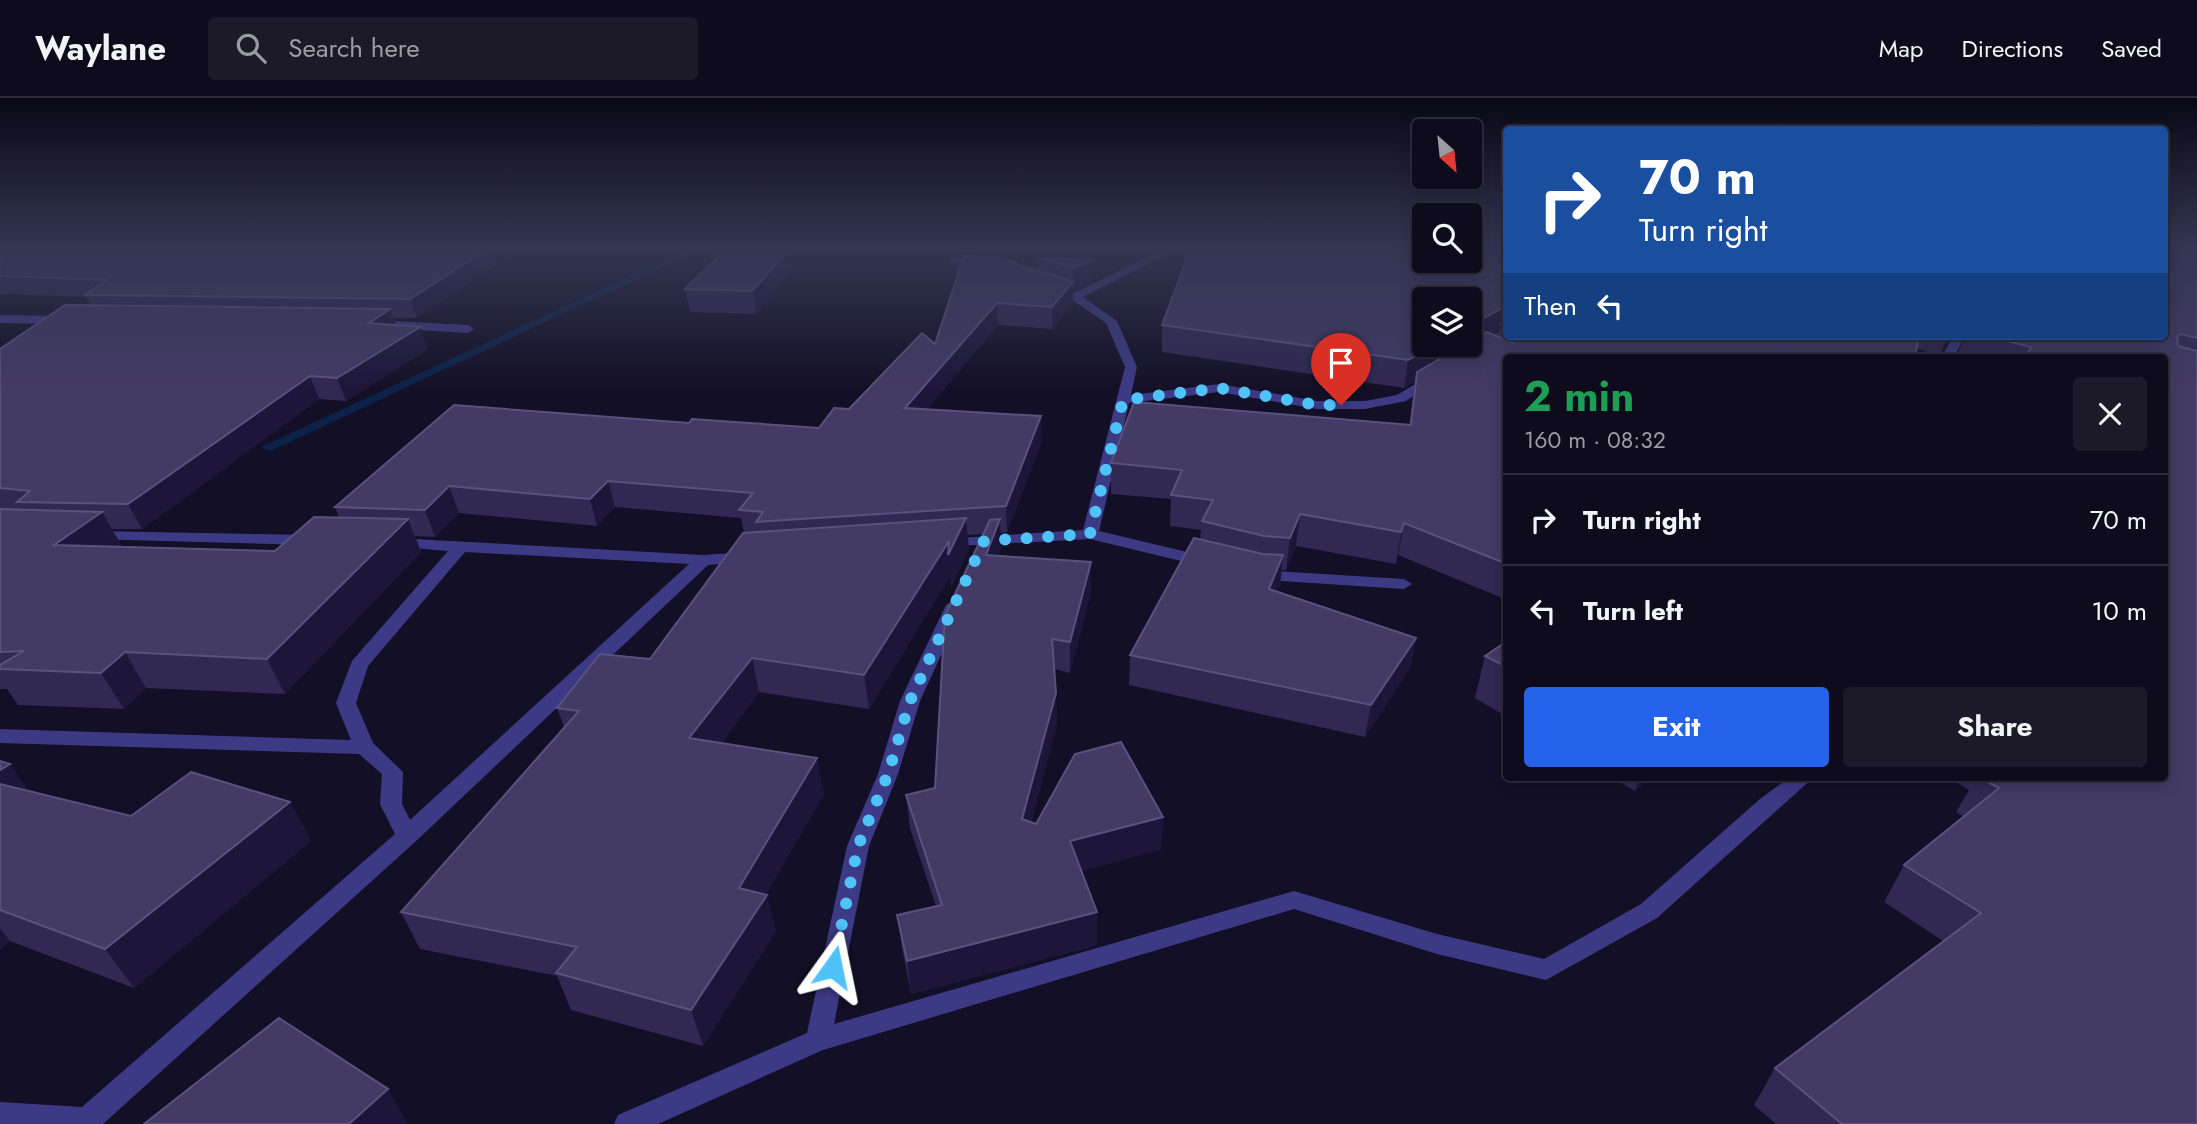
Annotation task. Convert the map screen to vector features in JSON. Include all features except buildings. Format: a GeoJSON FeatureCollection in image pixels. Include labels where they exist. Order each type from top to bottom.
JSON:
{"type":"FeatureCollection","features":[{"type":"Feature","properties":{"kind":"street"},"geometry":{"type":"LineString","coordinates":[[1071,296],[1111,321],[1131,368],[1090,534]]}},
{"type":"Feature","properties":{"kind":"street"},"geometry":{"type":"LineString","coordinates":[[0,319],[79,320]]}},
{"type":"Feature","properties":{"kind":"street"},"geometry":{"type":"LineString","coordinates":[[358,324],[468,329]]}},
{"type":"Feature","properties":{"kind":"street"},"geometry":{"type":"LineString","coordinates":[[1123,400],[1219,388],[1317,405],[1365,405],[1401,398],[1447,371]]}},
{"type":"Feature","properties":{"kind":"street"},"geometry":{"type":"LineString","coordinates":[[931,545],[1090,534],[1261,576],[1404,584]]}},
{"type":"Feature","properties":{"kind":"street"},"geometry":{"type":"LineString","coordinates":[[82,536],[329,540]]}},
{"type":"Feature","properties":{"kind":"street"},"geometry":{"type":"LineString","coordinates":[[973,566],[984,541]]}},
{"type":"Feature","properties":{"kind":"street"},"geometry":{"type":"LineString","coordinates":[[384,542],[703,560],[770,555]]}},
{"type":"Feature","properties":{"kind":"street"},"geometry":{"type":"LineString","coordinates":[[407,836],[391,804],[393,772],[364,747],[346,704],[359,666],[461,546]]}},
{"type":"Feature","properties":{"kind":"street"},"geometry":{"type":"LineString","coordinates":[[0,1115],[85,1122],[407,836],[703,560]]}},
{"type":"Feature","properties":{"kind":"street"},"geometry":{"type":"LineString","coordinates":[[818,1040],[858,846],[888,774],[910,701],[961,590]]}},
{"type":"Feature","properties":{"kind":"street"},"geometry":{"type":"LineString","coordinates":[[0,736],[364,747]]}},
{"type":"Feature","properties":{"kind":"street"},"geometry":{"type":"LineString","coordinates":[[628,1124],[818,1040],[1294,900],[1437,944],[1546,970],[1648,911],[1768,804],[1799,781]]}},
{"type":"Feature","properties":{"kind":"waterway"},"geometry":{"type":"LineString","coordinates":[[268,447],[595,296]]}},
{"type":"Feature","properties":{"kind":"route"},"geometry":{"type":"LineString","coordinates":[[833,967],[858,846],[888,774],[910,701],[984,541],[1090,534],[1123,400],[1219,388],[1317,405],[1341,405]]}}]}
